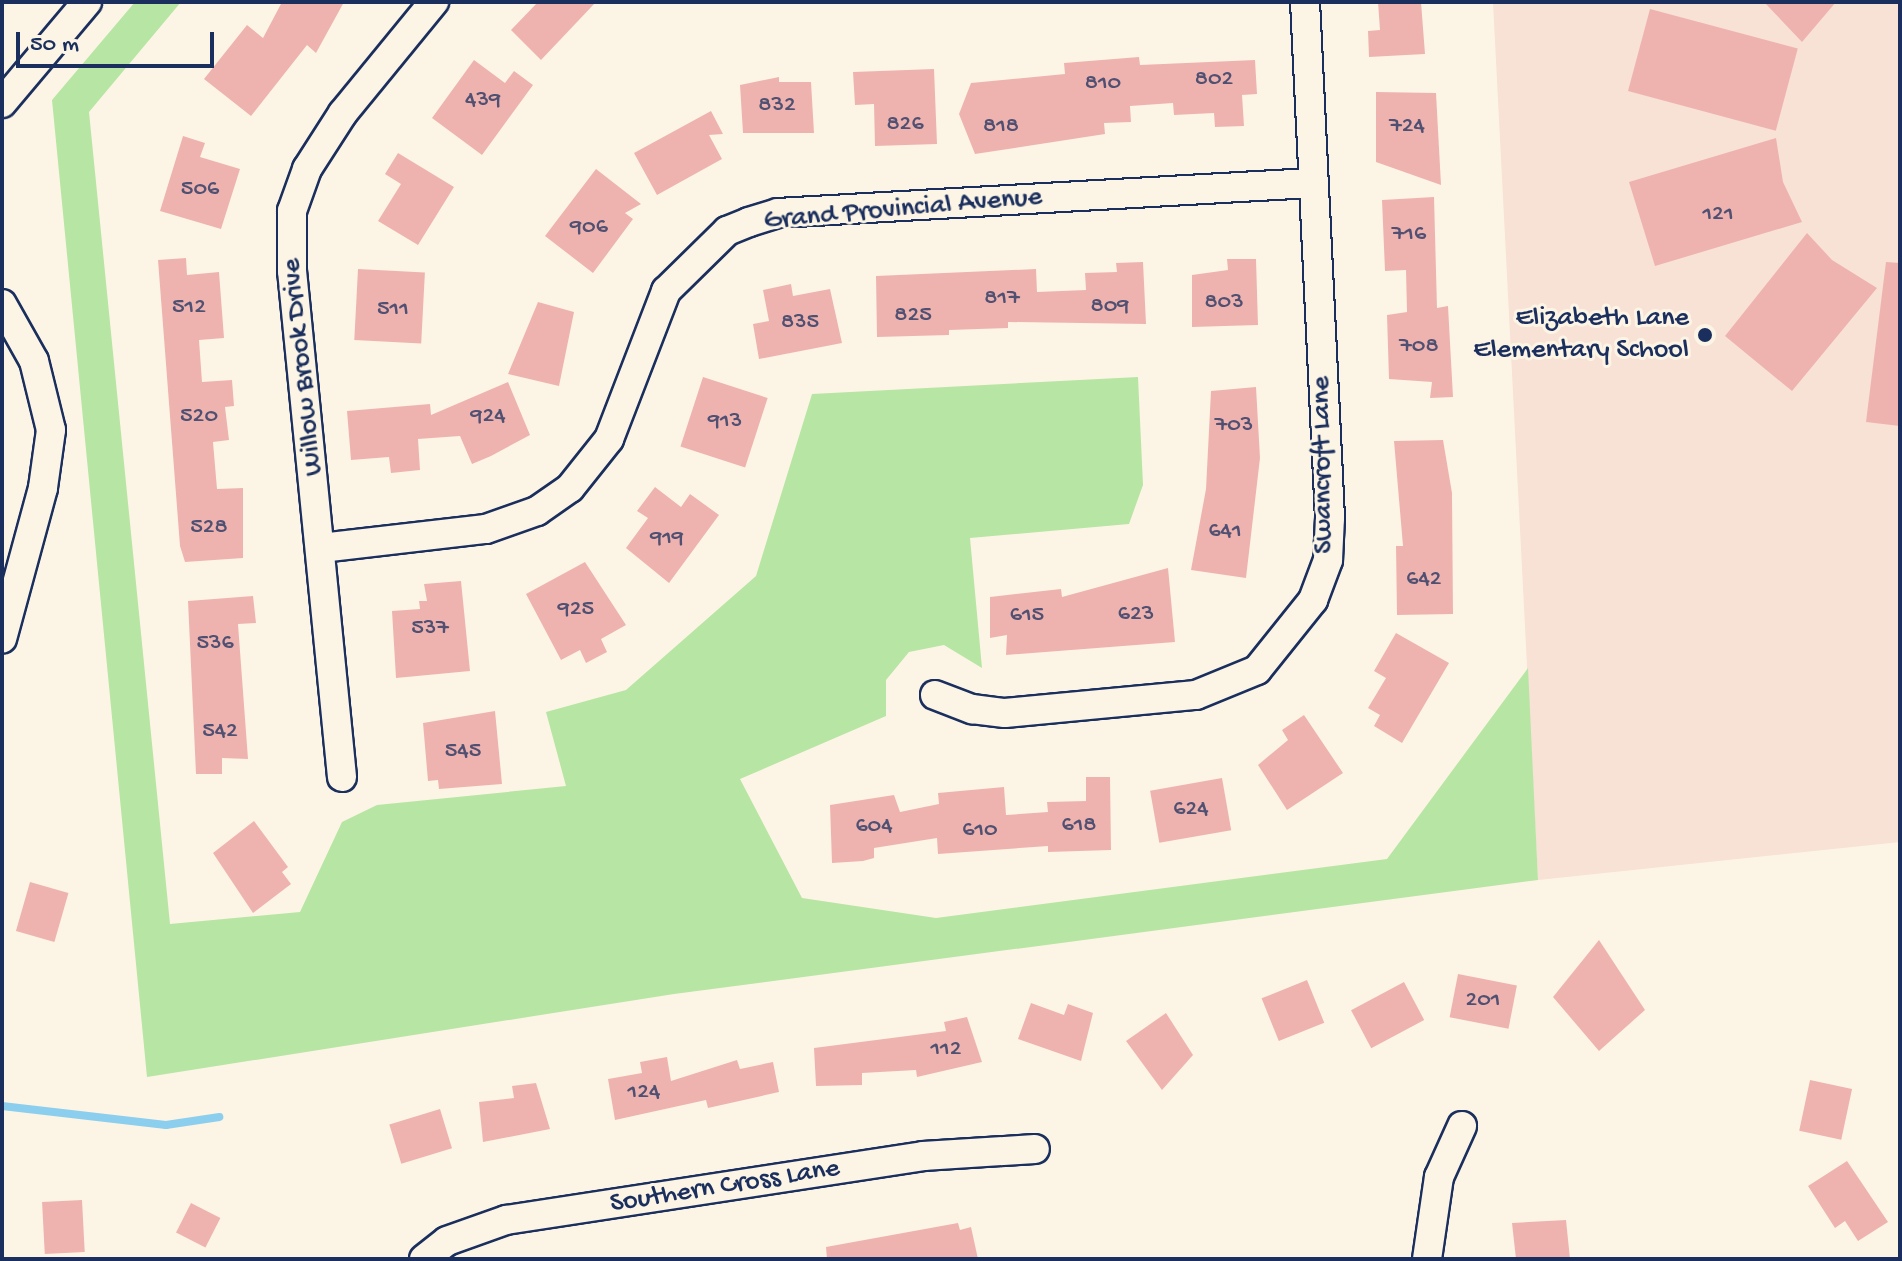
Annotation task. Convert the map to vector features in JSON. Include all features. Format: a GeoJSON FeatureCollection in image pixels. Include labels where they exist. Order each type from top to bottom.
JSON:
{"type":"FeatureCollection","features":[{"type":"Feature","properties":{"kind":"street"},"geometry":{"type":"LineString","coordinates":[[2,103],[87,2]]}},
{"type":"Feature","properties":{"kind":"street","name":"Willow Brook Drive"},"geometry":{"type":"LineString","coordinates":[[342,777],[292,271],[292,211],[307,169],[343,113],[434,2]]}},
{"type":"Feature","properties":{"kind":"street","name":"Swancroft Lane"},"geometry":{"type":"LineString","coordinates":[[935,695],[972,709],[1005,713],[1196,695],[1257,670],[1290,637],[1313,600],[1329,546],[1305,2]]}},
{"type":"Feature","properties":{"kind":"street","name":"Grand Provincial Avenue"},"geometry":{"type":"LineString","coordinates":[[321,548],[486,529],[537,511],[570,488],[609,439],[666,291],[727,231],[749,222],[778,213],[1312,183]]}},
{"type":"Feature","properties":{"kind":"street"},"geometry":{"type":"LineString","coordinates":[[2,304],[34,361],[51,430],[43,488],[2,639]]}},
{"type":"Feature","properties":{"kind":"street"},"geometry":{"type":"LineString","coordinates":[[1427,1259],[1439,1177],[1462,1126]]}},
{"type":"Feature","properties":{"kind":"street","name":"Southern Cross Lane"},"geometry":{"type":"LineString","coordinates":[[424,1259],[447,1241],[506,1220],[923,1156],[1035,1149]]}},
{"type":"Feature","properties":{"kind":"shaded area","name":"Elizabeth Lane Elementary School"},"geometry":{"type":"Polygon","coordinates":[[[1493,2],[1900,2],[1900,842],[1538,880],[1493,2]]]}},
{"type":"Feature","properties":{"kind":"green space"},"geometry":{"type":"Polygon","coordinates":[[[135,2],[181,2],[89,112],[170,924],[300,912],[342,822],[377,805],[566,786],[546,712],[626,690],[756,576],[812,394],[1138,377],[1143,485],[1129,524],[970,538],[982,668],[944,645],[909,652],[886,680],[886,716],[740,779],[802,898],[936,918],[1387,859],[1528,668],[1538,880],[674,994],[147,1077],[52,100],[135,2]]]}},
{"type":"Feature","properties":{"kind":"building"},"geometry":{"type":"Polygon","coordinates":[[[282,2],[344,2],[316,53],[307,45],[251,116],[204,79],[247,25],[263,38],[282,2]]]}},
{"type":"Feature","properties":{"kind":"building"},"geometry":{"type":"Polygon","coordinates":[[[538,2],[596,2],[541,60],[511,30],[538,2]]]}},
{"type":"Feature","properties":{"kind":"building"},"geometry":{"type":"Polygon","coordinates":[[[1378,2],[1421,2],[1425,54],[1369,57],[1368,31],[1380,30],[1378,2]]]}},
{"type":"Feature","properties":{"kind":"building"},"geometry":{"type":"Polygon","coordinates":[[[1764,2],[1836,2],[1802,42],[1764,2]]]}},
{"type":"Feature","properties":{"kind":"building"},"geometry":{"type":"Polygon","coordinates":[[[1650,9],[1798,49],[1776,131],[1628,91],[1650,9]]]}},
{"type":"Feature","properties":{"kind":"building"},"geometry":{"type":"Polygon","coordinates":[[[1139,57],[1140,65],[1255,60],[1257,94],[1242,95],[1244,126],[1215,127],[1214,113],[1174,115],[1173,103],[1130,106],[1131,122],[1104,123],[1105,134],[975,154],[959,114],[971,83],[1065,74],[1064,63],[1139,57]]]}},
{"type":"Feature","properties":{"kind":"building"},"geometry":{"type":"Polygon","coordinates":[[[474,60],[505,83],[514,71],[533,85],[482,155],[432,118],[474,60]]]}},
{"type":"Feature","properties":{"kind":"building"},"geometry":{"type":"Polygon","coordinates":[[[934,69],[937,144],[875,146],[874,104],[855,105],[853,72],[934,69]]]}},
{"type":"Feature","properties":{"kind":"building"},"geometry":{"type":"Polygon","coordinates":[[[779,77],[779,82],[811,82],[814,133],[743,133],[740,85],[779,77]]]}},
{"type":"Feature","properties":{"kind":"building"},"geometry":{"type":"Polygon","coordinates":[[[1376,92],[1436,93],[1441,185],[1376,162],[1376,92]]]}},
{"type":"Feature","properties":{"kind":"building"},"geometry":{"type":"Polygon","coordinates":[[[711,111],[723,134],[709,135],[722,159],[657,195],[634,153],[711,111]]]}},
{"type":"Feature","properties":{"kind":"building"},"geometry":{"type":"Polygon","coordinates":[[[183,136],[205,143],[200,157],[240,169],[221,229],[160,211],[183,136]]]}},
{"type":"Feature","properties":{"kind":"building"},"geometry":{"type":"Polygon","coordinates":[[[1776,138],[1783,182],[1802,222],[1655,266],[1629,182],[1776,138]]]}},
{"type":"Feature","properties":{"kind":"building"},"geometry":{"type":"Polygon","coordinates":[[[398,153],[454,187],[418,245],[378,221],[401,184],[385,174],[398,153]]]}},
{"type":"Feature","properties":{"kind":"building"},"geometry":{"type":"Polygon","coordinates":[[[596,169],[641,204],[625,213],[633,219],[593,273],[545,236],[596,169]]]}},
{"type":"Feature","properties":{"kind":"building"},"geometry":{"type":"Polygon","coordinates":[[[1434,197],[1437,308],[1448,306],[1453,397],[1430,398],[1432,382],[1389,379],[1387,315],[1407,312],[1406,270],[1385,271],[1382,200],[1434,197]]]}},
{"type":"Feature","properties":{"kind":"building"},"geometry":{"type":"Polygon","coordinates":[[[1807,233],[1832,260],[1877,288],[1792,391],[1725,336],[1807,233]]]}},
{"type":"Feature","properties":{"kind":"building"},"geometry":{"type":"Polygon","coordinates":[[[186,258],[187,275],[219,272],[224,338],[199,340],[202,382],[232,380],[234,406],[225,407],[229,440],[213,442],[217,489],[243,488],[243,558],[185,562],[180,546],[158,260],[186,258]]]}},
{"type":"Feature","properties":{"kind":"building"},"geometry":{"type":"Polygon","coordinates":[[[1227,259],[1256,259],[1258,325],[1192,327],[1192,275],[1228,270],[1227,259]]]}},
{"type":"Feature","properties":{"kind":"building"},"geometry":{"type":"Polygon","coordinates":[[[1143,262],[1146,324],[1008,322],[1008,328],[949,330],[949,335],[877,337],[876,276],[1036,269],[1037,292],[1086,290],[1085,273],[1117,272],[1116,263],[1143,262]]]}},
{"type":"Feature","properties":{"kind":"building"},"geometry":{"type":"Polygon","coordinates":[[[1886,262],[1900,263],[1900,426],[1866,422],[1886,262]]]}},
{"type":"Feature","properties":{"kind":"building"},"geometry":{"type":"Polygon","coordinates":[[[358,269],[425,273],[421,343],[354,340],[358,269]]]}},
{"type":"Feature","properties":{"kind":"building"},"geometry":{"type":"Polygon","coordinates":[[[791,284],[793,296],[830,289],[842,343],[759,359],[753,324],[769,321],[763,290],[791,284]]]}},
{"type":"Feature","properties":{"kind":"building"},"geometry":{"type":"Polygon","coordinates":[[[538,302],[574,312],[559,386],[508,374],[538,302]]]}},
{"type":"Feature","properties":{"kind":"building"},"geometry":{"type":"Polygon","coordinates":[[[703,377],[768,398],[745,467],[680,446],[703,377]]]}},
{"type":"Feature","properties":{"kind":"building"},"geometry":{"type":"Polygon","coordinates":[[[508,382],[530,435],[491,456],[472,464],[460,436],[418,439],[420,470],[391,473],[389,457],[351,460],[347,411],[430,404],[431,415],[508,382]]]}},
{"type":"Feature","properties":{"kind":"building"},"geometry":{"type":"Polygon","coordinates":[[[1256,387],[1260,458],[1246,578],[1191,570],[1206,489],[1211,391],[1256,387]]]}},
{"type":"Feature","properties":{"kind":"building"},"geometry":{"type":"Polygon","coordinates":[[[1443,440],[1452,493],[1453,614],[1397,615],[1396,546],[1403,546],[1394,441],[1443,440]]]}},
{"type":"Feature","properties":{"kind":"building"},"geometry":{"type":"Polygon","coordinates":[[[655,487],[681,507],[690,494],[719,515],[669,583],[626,548],[648,518],[637,511],[655,487]]]}},
{"type":"Feature","properties":{"kind":"building"},"geometry":{"type":"Polygon","coordinates":[[[585,562],[626,625],[601,639],[607,652],[586,663],[580,650],[561,660],[526,594],[585,562]]]}},
{"type":"Feature","properties":{"kind":"building"},"geometry":{"type":"Polygon","coordinates":[[[1168,568],[1175,642],[1006,655],[1007,635],[990,638],[990,597],[1061,589],[1062,597],[1168,568]]]}},
{"type":"Feature","properties":{"kind":"building"},"geometry":{"type":"Polygon","coordinates":[[[461,581],[470,671],[396,678],[392,611],[420,609],[419,601],[427,601],[424,584],[461,581]]]}},
{"type":"Feature","properties":{"kind":"building"},"geometry":{"type":"Polygon","coordinates":[[[253,596],[256,623],[238,624],[248,759],[222,758],[222,774],[196,774],[188,601],[253,596]]]}},
{"type":"Feature","properties":{"kind":"building"},"geometry":{"type":"Polygon","coordinates":[[[1396,633],[1449,663],[1402,743],[1374,726],[1380,715],[1368,708],[1386,678],[1374,671],[1396,633]]]}},
{"type":"Feature","properties":{"kind":"building"},"geometry":{"type":"Polygon","coordinates":[[[495,711],[502,784],[439,789],[438,780],[428,781],[423,723],[495,711]]]}},
{"type":"Feature","properties":{"kind":"building"},"geometry":{"type":"Polygon","coordinates":[[[1304,715],[1343,773],[1287,810],[1258,765],[1288,740],[1282,730],[1304,715]]]}},
{"type":"Feature","properties":{"kind":"building"},"geometry":{"type":"Polygon","coordinates":[[[1086,777],[1110,777],[1111,850],[1048,852],[1048,846],[938,854],[937,838],[874,848],[874,858],[863,861],[832,863],[830,805],[894,795],[900,812],[939,804],[938,793],[1004,787],[1006,815],[1048,812],[1047,802],[1086,801],[1086,777]]]}},
{"type":"Feature","properties":{"kind":"building"},"geometry":{"type":"Polygon","coordinates":[[[1222,778],[1231,830],[1159,843],[1150,791],[1222,778]]]}},
{"type":"Feature","properties":{"kind":"building"},"geometry":{"type":"Polygon","coordinates":[[[254,821],[288,867],[282,872],[291,884],[253,913],[213,853],[254,821]]]}},
{"type":"Feature","properties":{"kind":"building"},"geometry":{"type":"Polygon","coordinates":[[[30,882],[68,893],[54,942],[16,931],[30,882]]]}},
{"type":"Feature","properties":{"kind":"building"},"geometry":{"type":"Polygon","coordinates":[[[1599,940],[1645,1010],[1599,1051],[1553,997],[1599,940]]]}},
{"type":"Feature","properties":{"kind":"building"},"geometry":{"type":"Polygon","coordinates":[[[1458,974],[1517,985],[1509,1029],[1450,1017],[1458,974]]]}},
{"type":"Feature","properties":{"kind":"building"},"geometry":{"type":"Polygon","coordinates":[[[1307,980],[1324,1023],[1279,1041],[1262,998],[1307,980]]]}},
{"type":"Feature","properties":{"kind":"building"},"geometry":{"type":"Polygon","coordinates":[[[1404,982],[1424,1020],[1371,1048],[1351,1010],[1404,982]]]}},
{"type":"Feature","properties":{"kind":"building"},"geometry":{"type":"Polygon","coordinates":[[[1031,1003],[1064,1015],[1068,1004],[1093,1013],[1081,1061],[1018,1039],[1031,1003]]]}},
{"type":"Feature","properties":{"kind":"building"},"geometry":{"type":"Polygon","coordinates":[[[1166,1013],[1193,1055],[1162,1090],[1126,1041],[1166,1013]]]}},
{"type":"Feature","properties":{"kind":"building"},"geometry":{"type":"Polygon","coordinates":[[[967,1017],[982,1062],[917,1077],[916,1070],[862,1073],[862,1085],[816,1086],[814,1048],[946,1031],[944,1022],[967,1017]]]}},
{"type":"Feature","properties":{"kind":"building"},"geometry":{"type":"Polygon","coordinates":[[[667,1057],[671,1081],[737,1060],[740,1069],[773,1062],[779,1092],[708,1108],[706,1100],[615,1120],[608,1079],[642,1073],[640,1062],[667,1057]]]}},
{"type":"Feature","properties":{"kind":"building"},"geometry":{"type":"Polygon","coordinates":[[[1810,1080],[1852,1089],[1841,1140],[1799,1131],[1810,1080]]]}},
{"type":"Feature","properties":{"kind":"building"},"geometry":{"type":"Polygon","coordinates":[[[536,1083],[550,1129],[483,1142],[479,1102],[514,1098],[512,1086],[536,1083]]]}},
{"type":"Feature","properties":{"kind":"building"},"geometry":{"type":"Polygon","coordinates":[[[440,1109],[452,1148],[401,1164],[389,1124],[440,1109]]]}},
{"type":"Feature","properties":{"kind":"building"},"geometry":{"type":"Polygon","coordinates":[[[1847,1161],[1888,1222],[1858,1241],[1845,1221],[1835,1228],[1808,1186],[1847,1161]]]}},
{"type":"Feature","properties":{"kind":"building"},"geometry":{"type":"Polygon","coordinates":[[[82,1200],[85,1252],[45,1254],[42,1202],[82,1200]]]}},
{"type":"Feature","properties":{"kind":"building"},"geometry":{"type":"Polygon","coordinates":[[[191,1203],[220,1218],[205,1247],[176,1232],[191,1203]]]}},
{"type":"Feature","properties":{"kind":"building"},"geometry":{"type":"Polygon","coordinates":[[[1566,1220],[1570,1259],[1516,1259],[1512,1223],[1566,1220]]]}},
{"type":"Feature","properties":{"kind":"building"},"geometry":{"type":"Polygon","coordinates":[[[958,1223],[960,1230],[971,1227],[978,1259],[827,1259],[826,1247],[958,1223]]]}},
{"type":"Feature","properties":{"kind":"waterway"},"geometry":{"type":"LineString","coordinates":[[2,1106],[166,1125],[219,1117]]}},
{"type":"Feature","properties":{"kind":"place","name":"Elizabeth Lane Elementary School"},"geometry":{"type":"Point","coordinates":[1705,335]}}]}
